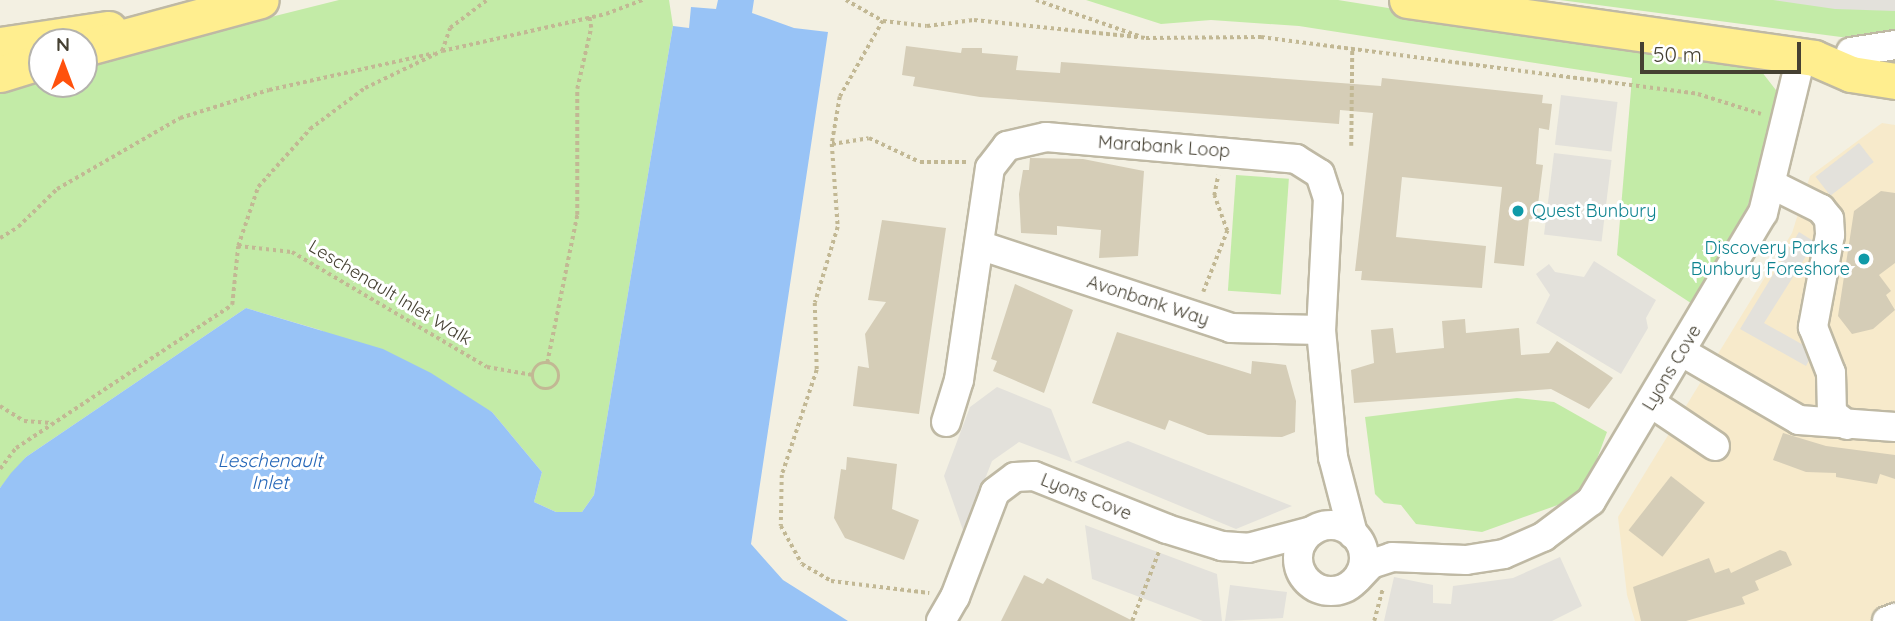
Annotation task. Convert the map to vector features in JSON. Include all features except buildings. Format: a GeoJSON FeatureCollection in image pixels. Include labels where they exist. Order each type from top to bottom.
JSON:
{"type":"FeatureCollection","features":[{"type":"Feature","properties":{"kind":"main road"},"geometry":{"type":"LineString","coordinates":[[98,44],[179,19],[261,0]]}},
{"type":"Feature","properties":{"kind":"main road"},"geometry":{"type":"LineString","coordinates":[[1406,0],[1807,58],[1851,74],[1895,81]]}},
{"type":"Feature","properties":{"kind":"main road"},"geometry":{"type":"LineString","coordinates":[[0,45],[179,19]]}},
{"type":"Feature","properties":{"kind":"main road"},"geometry":{"type":"LineString","coordinates":[[1807,58],[1851,52],[1895,59]]}},
{"type":"Feature","properties":{"kind":"main road"},"geometry":{"type":"LineString","coordinates":[[0,74],[28,65]]}},
{"type":"Feature","properties":{"kind":"street"},"geometry":{"type":"LineString","coordinates":[[1851,52],[1895,45]]}},
{"type":"Feature","properties":{"kind":"street","name":"Lyons Cove"},"geometry":{"type":"LineString","coordinates":[[1357,579],[1371,564],[1392,557],[1423,556],[1466,560],[1504,554],[1567,522],[1591,501],[1746,246],[1771,184],[1807,58]]}},
{"type":"Feature","properties":{"kind":"street","name":"Marabank Loop"},"geometry":{"type":"LineString","coordinates":[[990,168],[1007,146],[1035,137],[1227,151],[1296,159],[1320,174],[1328,211],[1321,330],[1333,457],[1354,534]]}},
{"type":"Feature","properties":{"kind":"street"},"geometry":{"type":"LineString","coordinates":[[946,422],[959,380],[990,168]]}},
{"type":"Feature","properties":{"kind":"street"},"geometry":{"type":"LineString","coordinates":[[1771,184],[1821,209],[1829,219],[1815,336],[1831,373],[1832,413],[1847,425]]}},
{"type":"Feature","properties":{"kind":"street","name":"Avonbank Way"},"geometry":{"type":"LineString","coordinates":[[979,245],[1198,319],[1249,332],[1321,330]]}},
{"type":"Feature","properties":{"kind":"street"},"geometry":{"type":"LineString","coordinates":[[1682,352],[1789,416],[1808,423],[1895,427]]}},
{"type":"Feature","properties":{"kind":"street"},"geometry":{"type":"LineString","coordinates":[[1651,402],[1715,446]]}},
{"type":"Feature","properties":{"kind":"street","name":"Marabank Loop"},"geometry":{"type":"LineString","coordinates":[[1314,530],[1333,457]]}},
{"type":"Feature","properties":{"kind":"street","name":"Lyons Cove"},"geometry":{"type":"LineString","coordinates":[[941,621],[955,597],[995,492],[1015,477],[1045,480],[1200,541],[1248,548],[1303,575]]}},
{"type":"Feature","properties":{"kind":"street"},"geometry":{"type":"LineString","coordinates":[[1339,526],[1354,534],[1364,552],[1357,579],[1339,590],[1329,591],[1303,575],[1298,556],[1314,530],[1339,526]]}},
{"type":"Feature","properties":{"kind":"street","name":"Lyons Cove"},"geometry":{"type":"LineString","coordinates":[[1248,548],[1314,530]]}},
{"type":"Feature","properties":{"kind":"street","name":"Lyons Cove"},"geometry":{"type":"LineString","coordinates":[[1354,534],[1395,544],[1423,556]]}},
{"type":"Feature","properties":{"kind":"street"},"geometry":{"type":"LineString","coordinates":[[1887,621],[1895,618]]}},
{"type":"Feature","properties":{"kind":"path"},"geometry":{"type":"LineString","coordinates":[[0,469],[16,448],[232,305],[238,247],[258,187],[310,129],[365,88],[442,51],[450,28],[487,0]]}},
{"type":"Feature","properties":{"kind":"path"},"geometry":{"type":"LineString","coordinates":[[0,238],[18,228],[57,189],[180,118],[269,90],[589,17],[643,0]]}},
{"type":"Feature","properties":{"kind":"path"},"geometry":{"type":"LineString","coordinates":[[846,0],[883,21],[927,26],[974,20],[1146,38],[1261,37],[1352,48],[1698,94],[1788,123]]}},
{"type":"Feature","properties":{"kind":"path"},"geometry":{"type":"LineString","coordinates":[[1036,0],[1146,38]]}},
{"type":"Feature","properties":{"kind":"path","name":"Leschenault Inlet Walk"},"geometry":{"type":"LineString","coordinates":[[238,247],[292,252],[487,367],[533,375],[541,388],[554,386],[559,375],[547,363],[577,215],[577,89],[591,28],[589,17]]}},
{"type":"Feature","properties":{"kind":"path"},"geometry":{"type":"LineString","coordinates":[[883,21],[840,97],[831,144],[838,227],[819,282],[814,324],[817,370],[782,475],[781,526],[790,550],[802,564],[831,580],[955,597]]}},
{"type":"Feature","properties":{"kind":"path"},"geometry":{"type":"LineString","coordinates":[[1350,146],[1352,48]]}},
{"type":"Feature","properties":{"kind":"path"},"geometry":{"type":"LineString","coordinates":[[831,144],[869,138],[920,162],[969,162],[990,168]]}},
{"type":"Feature","properties":{"kind":"path"},"geometry":{"type":"LineString","coordinates":[[1198,319],[1205,280],[1227,231],[1214,195],[1227,151]]}},
{"type":"Feature","properties":{"kind":"path"},"geometry":{"type":"LineString","coordinates":[[533,375],[539,365],[547,363]]}},
{"type":"Feature","properties":{"kind":"path"},"geometry":{"type":"LineString","coordinates":[[0,406],[24,421],[54,423]]}},
{"type":"Feature","properties":{"kind":"path"},"geometry":{"type":"LineString","coordinates":[[1132,621],[1167,529]]}},
{"type":"Feature","properties":{"kind":"path"},"geometry":{"type":"LineString","coordinates":[[1374,621],[1386,578]]}},
{"type":"Feature","properties":{"kind":"shaded area"},"geometry":{"type":"Polygon","coordinates":[[[1773,0],[1895,0],[1895,11],[1835,9],[1773,0]]]}},
{"type":"Feature","properties":{"kind":"shaded area"},"geometry":{"type":"Polygon","coordinates":[[[1561,95],[1618,102],[1611,152],[1555,145],[1561,95]]]}},
{"type":"Feature","properties":{"kind":"shaded area","name":"Discovery Parks - Bunbury Foreshore"},"geometry":{"type":"Polygon","coordinates":[[[1882,123],[1895,125],[1895,621],[1635,621],[1627,595],[1618,517],[1792,233],[1810,176],[1882,123]]]}},
{"type":"Feature","properties":{"kind":"shaded area"},"geometry":{"type":"Polygon","coordinates":[[[1859,143],[1874,162],[1830,196],[1816,177],[1859,143]]]}},
{"type":"Feature","properties":{"kind":"shaded area"},"geometry":{"type":"Polygon","coordinates":[[[1554,153],[1612,160],[1602,241],[1544,234],[1554,153]]]}},
{"type":"Feature","properties":{"kind":"shaded area"},"geometry":{"type":"Polygon","coordinates":[[[1799,232],[1815,242],[1764,323],[1814,351],[1806,366],[1740,329],[1799,232]]]}},
{"type":"Feature","properties":{"kind":"shaded area"},"geometry":{"type":"Polygon","coordinates":[[[1594,261],[1656,300],[1646,318],[1648,328],[1621,374],[1536,323],[1550,295],[1536,274],[1549,264],[1555,272],[1584,277],[1594,261]]]}},
{"type":"Feature","properties":{"kind":"shaded area"},"geometry":{"type":"Polygon","coordinates":[[[997,387],[1051,409],[1072,462],[1019,442],[992,461],[964,533],[944,476],[970,407],[997,387]]]}},
{"type":"Feature","properties":{"kind":"shaded area"},"geometry":{"type":"Polygon","coordinates":[[[1128,441],[1292,506],[1236,529],[1074,462],[1128,441]]]}},
{"type":"Feature","properties":{"kind":"shaded area"},"geometry":{"type":"Polygon","coordinates":[[[1085,525],[1217,574],[1222,621],[1203,621],[1092,579],[1085,525]]]}},
{"type":"Feature","properties":{"kind":"shaded area"},"geometry":{"type":"Polygon","coordinates":[[[1560,557],[1582,606],[1552,621],[1384,621],[1394,577],[1433,585],[1433,603],[1451,604],[1453,586],[1513,578],[1560,557]]]}},
{"type":"Feature","properties":{"kind":"shaded area"},"geometry":{"type":"Polygon","coordinates":[[[1230,585],[1287,592],[1283,618],[1225,621],[1230,585]]]}},
{"type":"Feature","properties":{"kind":"green space"},"geometry":{"type":"Polygon","coordinates":[[[339,0],[669,0],[673,26],[594,495],[582,512],[556,512],[534,502],[542,472],[492,412],[320,330],[246,308],[26,457],[0,488],[0,92],[28,81],[28,98],[98,98],[98,60],[339,0]]]}},
{"type":"Feature","properties":{"kind":"green space"},"geometry":{"type":"Polygon","coordinates":[[[1086,0],[1338,0],[1758,67],[1779,94],[1777,114],[1736,243],[1697,307],[1617,255],[1632,78],[1299,26],[1211,20],[1161,24],[1086,0]]]}},
{"type":"Feature","properties":{"kind":"green space"},"geometry":{"type":"Polygon","coordinates":[[[1560,0],[1895,0],[1895,36],[1841,37],[1560,0]]]}},
{"type":"Feature","properties":{"kind":"green space"},"geometry":{"type":"Polygon","coordinates":[[[1236,175],[1289,179],[1281,294],[1228,291],[1236,175]]]}},
{"type":"Feature","properties":{"kind":"green space"},"geometry":{"type":"Polygon","coordinates":[[[1517,398],[1554,402],[1607,432],[1588,483],[1569,501],[1482,532],[1416,524],[1401,505],[1384,503],[1375,494],[1365,417],[1517,398]]]}},
{"type":"Feature","properties":{"kind":"water","name":"Leschenault Inlet"},"geometry":{"type":"Polygon","coordinates":[[[718,0],[754,0],[752,13],[794,28],[828,32],[751,544],[783,580],[848,621],[0,621],[0,488],[11,473],[26,457],[246,308],[383,349],[431,373],[492,412],[542,472],[534,502],[556,512],[582,512],[594,495],[673,26],[689,28],[691,7],[716,9],[718,0]]]}},
{"type":"Feature","properties":{"kind":"place","name":"Quest Bunbury"},"geometry":{"type":"Point","coordinates":[1518,211]}},
{"type":"Feature","properties":{"kind":"place","name":"Discovery Parks - Bunbury Foreshore"},"geometry":{"type":"Point","coordinates":[1864,259]}}]}
